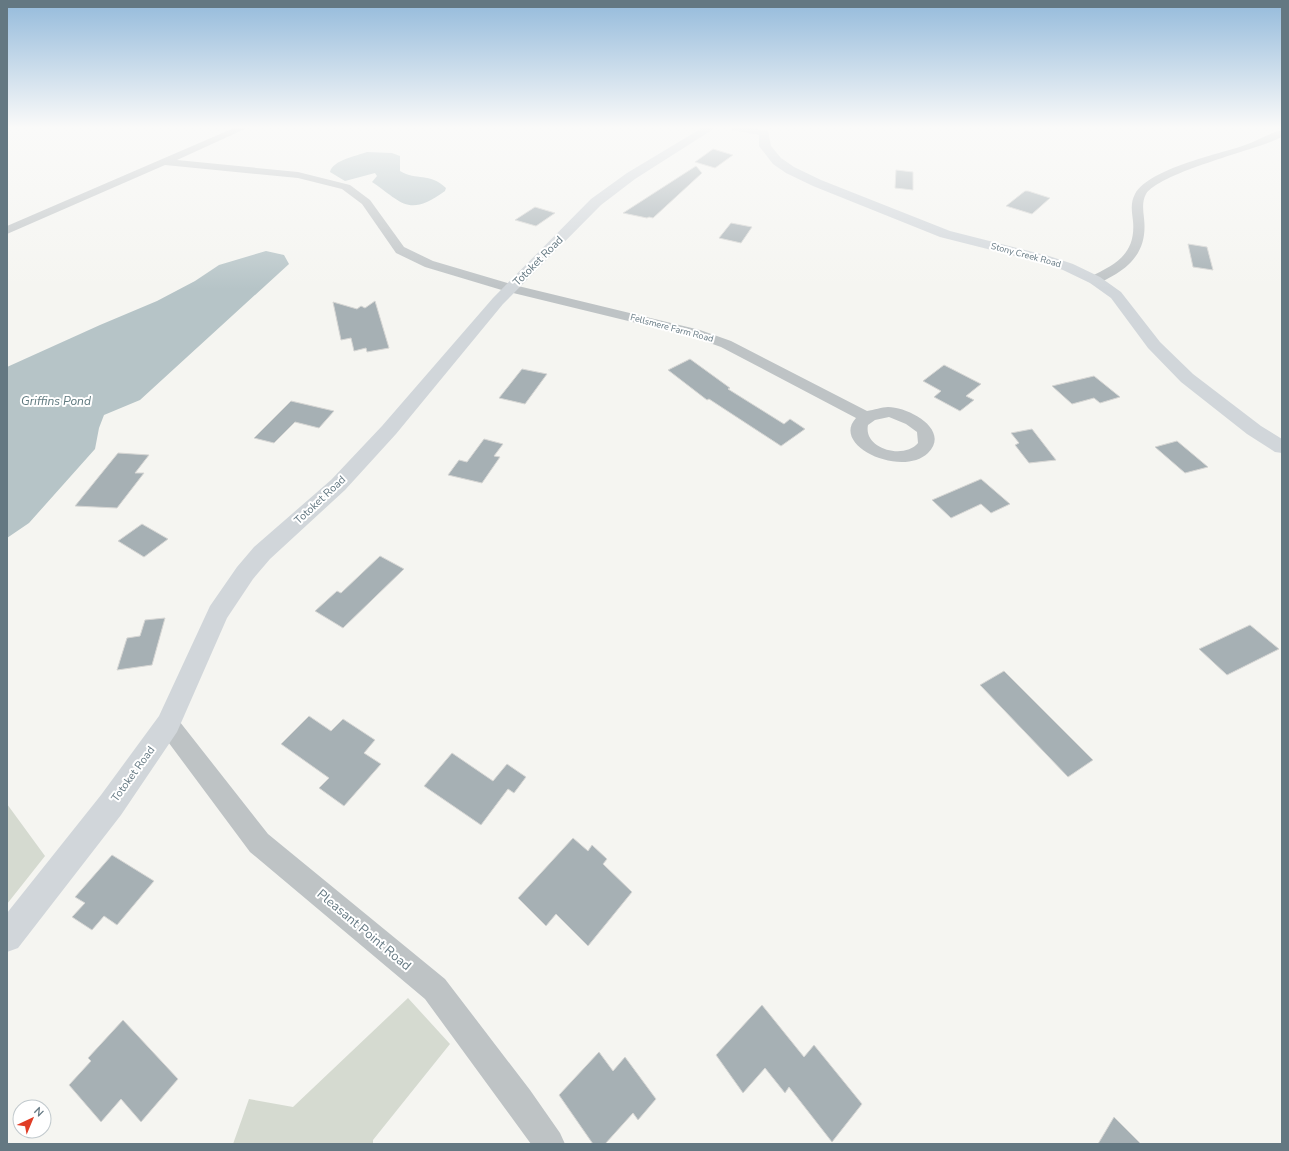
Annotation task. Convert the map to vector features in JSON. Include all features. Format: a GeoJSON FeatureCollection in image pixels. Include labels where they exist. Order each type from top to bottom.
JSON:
{"type":"FeatureCollection","features":[{"type":"Feature","properties":{"kind":"main road","name":"Totoket Road"},"geometry":{"type":"LineString","coordinates":[[7,937],[110,805],[168,724],[218,613],[245,573],[262,553],[338,485],[363,459],[479,322],[510,288],[609,191],[624,182]]}},
{"type":"Feature","properties":{"kind":"main road","name":"Stony Creek Road"},"geometry":{"type":"LineString","coordinates":[[814,182],[944,234],[1044,259],[1068,267],[1094,280],[1116,295],[1154,345],[1187,378],[1254,430],[1282,447]]}},
{"type":"Feature","properties":{"kind":"street"},"geometry":{"type":"LineString","coordinates":[[7,230],[119,182]]}},
{"type":"Feature","properties":{"kind":"street","name":"Fellsmere Farm Road"},"geometry":{"type":"LineString","coordinates":[[325,182],[346,187],[366,202],[380,224],[400,250],[439,269],[510,288],[695,333],[726,344],[866,417]]}},
{"type":"Feature","properties":{"kind":"street"},"geometry":{"type":"LineString","coordinates":[[1094,280],[1115,269],[1135,249],[1139,239],[1137,203],[1140,194],[1154,182]]}},
{"type":"Feature","properties":{"kind":"street","name":"Pleasant Point Road"},"geometry":{"type":"LineString","coordinates":[[168,724],[259,843],[435,989],[520,1101],[549,1144]]}},
{"type":"Feature","properties":{"kind":"shaded area"},"geometry":{"type":"Polygon","coordinates":[[[7,804],[45,856],[7,904],[7,804]]]}},
{"type":"Feature","properties":{"kind":"shaded area"},"geometry":{"type":"Polygon","coordinates":[[[408,998],[450,1044],[373,1140],[373,1144],[233,1144],[249,1099],[293,1107],[408,998]]]}},
{"type":"Feature","properties":{"kind":"water"},"geometry":{"type":"Polygon","coordinates":[[[372,182],[437,182],[446,188],[445,191],[432,199],[422,204],[414,205],[399,201],[372,182]]]}},
{"type":"Feature","properties":{"kind":"water","name":"Griffins Pond"},"geometry":{"type":"Polygon","coordinates":[[[266,251],[284,255],[289,264],[140,400],[104,415],[99,428],[95,449],[29,523],[7,538],[7,367],[157,301],[195,281],[219,265],[266,251]]]}},
{"type":"Feature","properties":{"kind":"building"},"geometry":{"type":"Polygon","coordinates":[[[672,182],[693,182],[653,218],[623,213],[672,182]]]}},
{"type":"Feature","properties":{"kind":"building"},"geometry":{"type":"Polygon","coordinates":[[[895,182],[913,182],[913,190],[895,188],[895,182]]]}},
{"type":"Feature","properties":{"kind":"building"},"geometry":{"type":"Polygon","coordinates":[[[1025,191],[1050,198],[1032,214],[1006,206],[1025,191]]]}},
{"type":"Feature","properties":{"kind":"building"},"geometry":{"type":"Polygon","coordinates":[[[535,207],[555,213],[536,226],[515,220],[535,207]]]}},
{"type":"Feature","properties":{"kind":"building"},"geometry":{"type":"Polygon","coordinates":[[[731,223],[752,227],[741,243],[719,238],[731,223]]]}},
{"type":"Feature","properties":{"kind":"building"},"geometry":{"type":"Polygon","coordinates":[[[1188,244],[1207,247],[1213,270],[1193,267],[1188,244]]]}},
{"type":"Feature","properties":{"kind":"building"},"geometry":{"type":"Polygon","coordinates":[[[375,301],[389,348],[367,352],[366,348],[354,351],[351,338],[341,340],[333,302],[357,309],[361,306],[365,308],[375,301]]]}},
{"type":"Feature","properties":{"kind":"building"},"geometry":{"type":"Polygon","coordinates":[[[690,359],[730,388],[728,389],[784,424],[790,419],[805,429],[781,446],[709,399],[707,400],[668,370],[690,359]]]}},
{"type":"Feature","properties":{"kind":"building"},"geometry":{"type":"Polygon","coordinates":[[[944,365],[981,384],[966,396],[974,400],[960,411],[934,397],[941,391],[923,381],[944,365]]]}},
{"type":"Feature","properties":{"kind":"building"},"geometry":{"type":"Polygon","coordinates":[[[522,369],[547,374],[525,404],[499,398],[522,369]]]}},
{"type":"Feature","properties":{"kind":"building"},"geometry":{"type":"Polygon","coordinates":[[[1094,376],[1120,397],[1100,403],[1094,398],[1072,404],[1052,386],[1094,376]]]}},
{"type":"Feature","properties":{"kind":"building"},"geometry":{"type":"Polygon","coordinates":[[[291,401],[334,411],[319,428],[295,422],[274,443],[254,438],[291,401]]]}},
{"type":"Feature","properties":{"kind":"building"},"geometry":{"type":"Polygon","coordinates":[[[1032,429],[1056,460],[1029,463],[1015,445],[1019,443],[1011,433],[1032,429]]]}},
{"type":"Feature","properties":{"kind":"building"},"geometry":{"type":"Polygon","coordinates":[[[484,439],[503,444],[494,456],[500,457],[482,483],[448,475],[459,460],[467,462],[484,439]]]}},
{"type":"Feature","properties":{"kind":"building"},"geometry":{"type":"Polygon","coordinates":[[[1177,441],[1208,467],[1185,473],[1155,447],[1177,441]]]}},
{"type":"Feature","properties":{"kind":"building"},"geometry":{"type":"Polygon","coordinates":[[[118,453],[149,455],[135,473],[144,473],[117,508],[75,506],[118,453]]]}},
{"type":"Feature","properties":{"kind":"building"},"geometry":{"type":"Polygon","coordinates":[[[981,479],[1010,504],[991,513],[981,504],[951,518],[932,500],[981,479]]]}},
{"type":"Feature","properties":{"kind":"building"},"geometry":{"type":"Polygon","coordinates":[[[142,524],[168,539],[144,557],[118,541],[142,524]]]}},
{"type":"Feature","properties":{"kind":"building"},"geometry":{"type":"Polygon","coordinates":[[[380,556],[404,569],[343,628],[315,611],[337,591],[341,593],[380,556]]]}},
{"type":"Feature","properties":{"kind":"building"},"geometry":{"type":"Polygon","coordinates":[[[165,618],[152,665],[117,670],[127,638],[140,636],[145,620],[165,618]]]}},
{"type":"Feature","properties":{"kind":"building"},"geometry":{"type":"Polygon","coordinates":[[[1250,625],[1279,649],[1227,675],[1199,649],[1250,625]]]}},
{"type":"Feature","properties":{"kind":"building"},"geometry":{"type":"Polygon","coordinates":[[[1004,671],[1093,760],[1068,777],[980,685],[1004,671]]]}},
{"type":"Feature","properties":{"kind":"building"},"geometry":{"type":"Polygon","coordinates":[[[309,716],[331,731],[343,719],[375,740],[364,753],[381,764],[344,806],[319,788],[329,778],[281,744],[309,716]]]}},
{"type":"Feature","properties":{"kind":"building"},"geometry":{"type":"Polygon","coordinates":[[[452,753],[493,781],[507,764],[526,777],[514,793],[508,789],[481,825],[424,786],[452,753]]]}},
{"type":"Feature","properties":{"kind":"building"},"geometry":{"type":"Polygon","coordinates":[[[573,838],[588,851],[592,845],[607,859],[603,864],[632,892],[588,946],[556,914],[546,926],[518,898],[573,838]]]}},
{"type":"Feature","properties":{"kind":"building"},"geometry":{"type":"Polygon","coordinates":[[[112,855],[154,881],[117,925],[104,916],[92,930],[72,917],[85,903],[75,897],[112,855]]]}},
{"type":"Feature","properties":{"kind":"building"},"geometry":{"type":"Polygon","coordinates":[[[762,1005],[804,1057],[814,1045],[862,1104],[832,1142],[789,1087],[785,1093],[765,1068],[743,1093],[716,1055],[762,1005]]]}},
{"type":"Feature","properties":{"kind":"building"},"geometry":{"type":"Polygon","coordinates":[[[123,1020],[178,1079],[141,1122],[121,1099],[101,1122],[69,1085],[91,1061],[88,1058],[123,1020]]]}},
{"type":"Feature","properties":{"kind":"building"},"geometry":{"type":"Polygon","coordinates":[[[599,1052],[613,1071],[625,1057],[656,1099],[638,1120],[633,1113],[605,1144],[593,1144],[559,1095],[599,1052]]]}},
{"type":"Feature","properties":{"kind":"building"},"geometry":{"type":"Polygon","coordinates":[[[1114,1117],[1141,1144],[1098,1144],[1114,1117]]]}}]}
